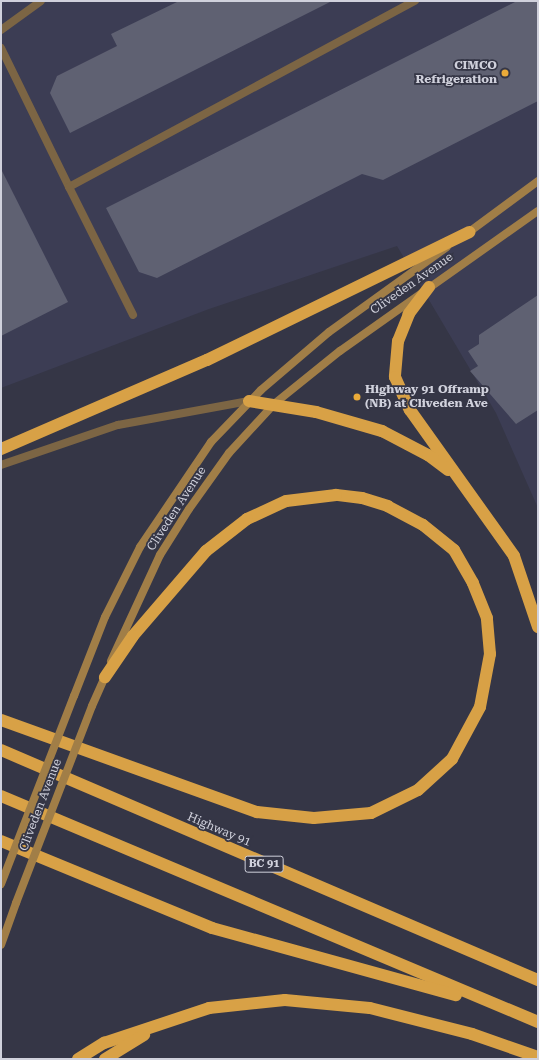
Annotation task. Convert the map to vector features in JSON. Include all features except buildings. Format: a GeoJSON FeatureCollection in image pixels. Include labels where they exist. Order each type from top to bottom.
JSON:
{"type":"FeatureCollection","features":[{"type":"Feature","properties":{"kind":"highway"},"geometry":{"type":"LineString","coordinates":[[1,449],[207,360],[469,232]]}},
{"type":"Feature","properties":{"kind":"highway"},"geometry":{"type":"LineString","coordinates":[[429,287],[409,314],[398,341],[395,376],[410,410],[514,556],[538,627]]}},
{"type":"Feature","properties":{"kind":"highway"},"geometry":{"type":"LineString","coordinates":[[249,402],[274,404],[349,420],[382,431],[428,455],[457,477]]}},
{"type":"Feature","properties":{"kind":"highway"},"geometry":{"type":"LineString","coordinates":[[1,720],[257,812],[314,818],[371,813],[418,790],[452,760],[480,708],[490,654],[487,618],[473,583],[454,550],[424,525],[388,506],[362,498],[336,495],[286,501],[247,519],[206,551],[133,636],[105,677]]}},
{"type":"Feature","properties":{"kind":"highway","name":"Highway 91"},"geometry":{"type":"LineString","coordinates":[[1,750],[533,978]]}},
{"type":"Feature","properties":{"kind":"highway"},"geometry":{"type":"LineString","coordinates":[[1,796],[538,1022]]}},
{"type":"Feature","properties":{"kind":"highway"},"geometry":{"type":"LineString","coordinates":[[1,841],[212,928],[505,1008]]}},
{"type":"Feature","properties":{"kind":"highway"},"geometry":{"type":"LineString","coordinates":[[78,1059],[104,1044],[209,1008],[285,1000],[370,1008],[472,1034],[538,1057]]}},
{"type":"Feature","properties":{"kind":"highway"},"geometry":{"type":"LineString","coordinates":[[104,1059],[165,1022]]}},
{"type":"Feature","properties":{"kind":"street"},"geometry":{"type":"LineString","coordinates":[[1,30],[41,1]]}},
{"type":"Feature","properties":{"kind":"street"},"geometry":{"type":"LineString","coordinates":[[69,187],[415,1]]}},
{"type":"Feature","properties":{"kind":"street"},"geometry":{"type":"LineString","coordinates":[[1,48],[133,315]]}},
{"type":"Feature","properties":{"kind":"street","name":"Cliveden Avenue"},"geometry":{"type":"LineString","coordinates":[[1,884],[106,617],[140,547],[211,442],[249,402],[329,332],[538,181]]}},
{"type":"Feature","properties":{"kind":"street","name":"Cliveden Avenue"},"geometry":{"type":"LineString","coordinates":[[1,945],[92,706],[160,555],[228,453],[274,404],[340,351],[538,211]]}},
{"type":"Feature","properties":{"kind":"street"},"geometry":{"type":"LineString","coordinates":[[1,465],[118,425],[249,402]]}},
{"type":"Feature","properties":{"kind":"shaded area"},"geometry":{"type":"Polygon","coordinates":[[[1,1],[538,1],[538,508],[496,413],[397,246],[209,309],[1,388],[1,1]]]}},
{"type":"Feature","properties":{"kind":"place","name":"CIMCO Refrigeration"},"geometry":{"type":"Point","coordinates":[505,73]}},
{"type":"Feature","properties":{"kind":"place","name":"Highway 91 Offramp (NB) at Cliveden Ave"},"geometry":{"type":"Point","coordinates":[357,397]}}]}
